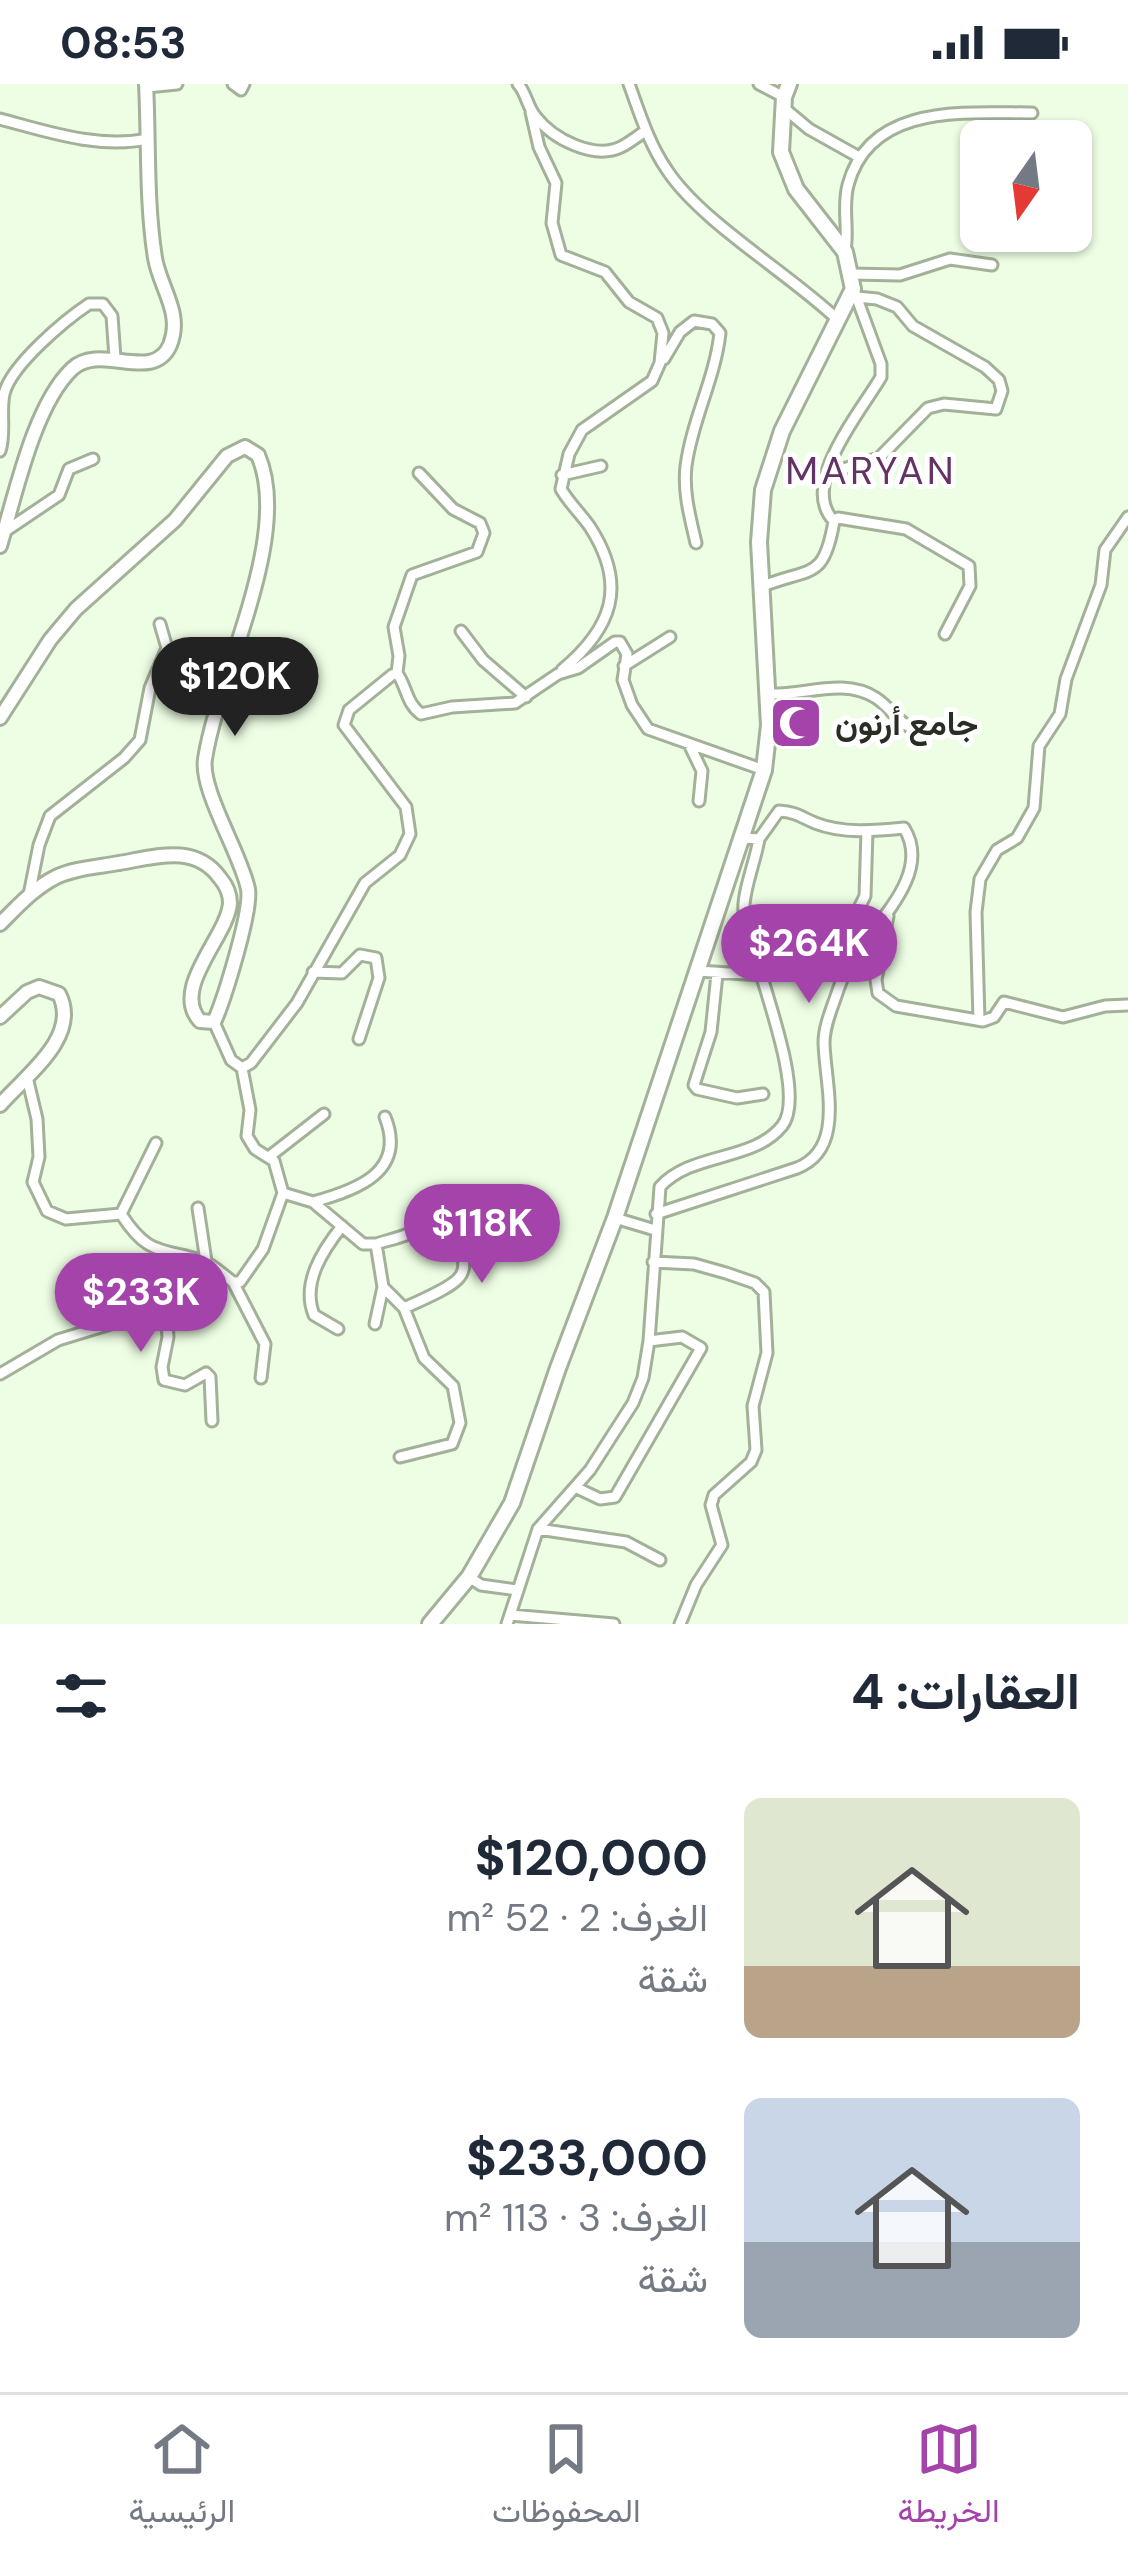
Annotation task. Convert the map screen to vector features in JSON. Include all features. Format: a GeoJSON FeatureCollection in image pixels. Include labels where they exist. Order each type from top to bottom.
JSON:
{"type":"FeatureCollection","features":[{"type":"Feature","properties":{"kind":"main road"},"geometry":{"type":"LineString","coordinates":[[430,1624],[469,1577],[512,1503],[616,1218],[764,770],[768,694],[759,542],[763,490],[782,431],[854,287],[845,252],[788,173],[781,152],[785,96]]}},
{"type":"Feature","properties":{"kind":"street"},"geometry":{"type":"LineString","coordinates":[[2,539],[39,424],[58,387],[83,361],[115,358],[147,363],[166,352],[172,339],[174,313],[155,262],[146,85],[177,84]]}},
{"type":"Feature","properties":{"kind":"street"},"geometry":{"type":"LineString","coordinates":[[233,84],[241,90],[244,84]]}},
{"type":"Feature","properties":{"kind":"street"},"geometry":{"type":"LineString","coordinates":[[518,84],[525,93],[538,147],[556,183],[552,223],[561,255],[605,272],[629,302],[657,318],[663,333],[660,363]]}},
{"type":"Feature","properties":{"kind":"street"},"geometry":{"type":"LineString","coordinates":[[629,84],[645,131],[670,175],[727,229],[838,320]]}},
{"type":"Feature","properties":{"kind":"street"},"geometry":{"type":"LineString","coordinates":[[759,84],[785,96],[809,129],[859,158]]}},
{"type":"Feature","properties":{"kind":"street"},"geometry":{"type":"LineString","coordinates":[[531,112],[559,138],[604,152],[622,147],[645,131]]}},
{"type":"Feature","properties":{"kind":"street"},"geometry":{"type":"LineString","coordinates":[[845,252],[849,231],[845,198],[859,158],[881,135],[944,113],[1032,113]]}},
{"type":"Feature","properties":{"kind":"street"},"geometry":{"type":"LineString","coordinates":[[0,119],[100,143],[148,140]]}},
{"type":"Feature","properties":{"kind":"street"},"geometry":{"type":"LineString","coordinates":[[854,287],[950,259],[992,266]]}},
{"type":"Feature","properties":{"kind":"street"},"geometry":{"type":"LineString","coordinates":[[834,521],[824,502],[826,474],[849,426],[881,377],[881,364],[854,287]]}},
{"type":"Feature","properties":{"kind":"street"},"geometry":{"type":"LineString","coordinates":[[826,474],[879,458],[928,408],[944,404],[996,409],[1002,391],[999,380],[985,367],[913,326],[897,308],[854,287]]}},
{"type":"Feature","properties":{"kind":"street"},"geometry":{"type":"LineString","coordinates":[[0,451],[9,380],[89,304],[104,304],[112,316],[115,358]]}},
{"type":"Feature","properties":{"kind":"street"},"geometry":{"type":"LineString","coordinates":[[419,473],[453,509],[481,523],[484,533],[477,552],[412,575],[394,627],[398,674],[409,703],[421,714],[514,703],[587,650],[605,617],[612,591],[608,560],[566,497],[562,475],[582,430],[644,389],[680,332],[694,321],[712,324],[720,333],[686,469],[686,497],[696,543]]}},
{"type":"Feature","properties":{"kind":"street"},"geometry":{"type":"LineString","coordinates":[[0,718],[76,609],[175,520],[227,456],[244,447],[258,455],[268,492],[259,562],[204,761],[249,892],[214,1022],[231,1060],[242,1068],[250,1110],[247,1136],[255,1149],[270,1156],[283,1192],[263,1249],[246,1276],[233,1282]]}},
{"type":"Feature","properties":{"kind":"street"},"geometry":{"type":"LineString","coordinates":[[2,539],[59,495],[69,469],[93,459]]}},
{"type":"Feature","properties":{"kind":"street"},"geometry":{"type":"LineString","coordinates":[[562,475],[601,466]]}},
{"type":"Feature","properties":{"kind":"street"},"geometry":{"type":"LineString","coordinates":[[979,1020],[976,912],[980,879],[997,850],[1017,838],[1034,808],[1035,758],[1060,714],[1066,679],[1101,585],[1106,550],[1128,517]]}},
{"type":"Feature","properties":{"kind":"street"},"geometry":{"type":"LineString","coordinates":[[764,586],[821,565],[829,553],[834,521]]}},
{"type":"Feature","properties":{"kind":"street"},"geometry":{"type":"LineString","coordinates":[[834,521],[906,530],[969,566],[970,586],[946,634]]}},
{"type":"Feature","properties":{"kind":"street"},"geometry":{"type":"LineString","coordinates":[[29,895],[50,816],[140,740],[150,688],[167,648],[160,624]]}},
{"type":"Feature","properties":{"kind":"street"},"geometry":{"type":"LineString","coordinates":[[461,631],[484,660],[526,697]]}},
{"type":"Feature","properties":{"kind":"street"},"geometry":{"type":"LineString","coordinates":[[624,666],[670,637]]}},
{"type":"Feature","properties":{"kind":"street"},"geometry":{"type":"LineString","coordinates":[[558,674],[578,668],[614,641],[625,647],[623,680],[640,719],[658,734],[764,770]]}},
{"type":"Feature","properties":{"kind":"street"},"geometry":{"type":"LineString","coordinates":[[242,1068],[276,1035],[365,883],[400,855],[410,834],[406,808],[344,725],[350,710],[372,689],[398,674]]}},
{"type":"Feature","properties":{"kind":"street"},"geometry":{"type":"LineString","coordinates":[[768,694],[803,693],[819,687],[856,692],[881,701],[892,717],[923,733]]}},
{"type":"Feature","properties":{"kind":"street"},"geometry":{"type":"LineString","coordinates":[[688,742],[702,771],[699,801]]}},
{"type":"Feature","properties":{"kind":"street"},"geometry":{"type":"LineString","coordinates":[[614,1624],[509,1619],[538,1529],[577,1488],[633,1403],[643,1378],[649,1341],[656,1214],[660,1187],[671,1174],[764,1140],[787,1118],[782,1039],[743,904],[759,839],[779,811],[798,812],[832,827],[908,830],[912,858],[904,885],[850,964],[826,1023],[830,1111],[819,1154],[797,1168],[656,1214]]}},
{"type":"Feature","properties":{"kind":"street"},"geometry":{"type":"LineString","coordinates":[[855,916],[865,896],[867,831]]}},
{"type":"Feature","properties":{"kind":"street"},"geometry":{"type":"LineString","coordinates":[[742,838],[759,839]]}},
{"type":"Feature","properties":{"kind":"street"},"geometry":{"type":"LineString","coordinates":[[0,924],[52,879],[82,869],[172,855],[208,864],[226,885],[230,905],[201,966],[192,1009],[200,1021],[214,1022]]}},
{"type":"Feature","properties":{"kind":"street"},"geometry":{"type":"LineString","coordinates":[[888,910],[876,980],[878,994],[896,1006],[979,1020],[992,1019],[1004,1002],[1063,1017],[1128,1005]]}},
{"type":"Feature","properties":{"kind":"street"},"geometry":{"type":"LineString","coordinates":[[313,972],[342,973],[360,956],[376,958],[379,978],[359,1039]]}},
{"type":"Feature","properties":{"kind":"street"},"geometry":{"type":"LineString","coordinates":[[697,971],[762,975]]}},
{"type":"Feature","properties":{"kind":"street"},"geometry":{"type":"LineString","coordinates":[[717,974],[711,1032],[694,1085],[737,1098],[764,1094]]}},
{"type":"Feature","properties":{"kind":"street"},"geometry":{"type":"LineString","coordinates":[[0,1018],[39,987],[59,994],[64,1004],[65,1018],[56,1043],[0,1105]]}},
{"type":"Feature","properties":{"kind":"street"},"geometry":{"type":"LineString","coordinates":[[26,1075],[38,1120],[39,1157],[33,1182],[47,1211],[66,1219],[121,1214]]}},
{"type":"Feature","properties":{"kind":"street"},"geometry":{"type":"LineString","coordinates":[[270,1156],[324,1114]]}},
{"type":"Feature","properties":{"kind":"street"},"geometry":{"type":"LineString","coordinates":[[313,1202],[338,1196],[382,1170],[391,1146],[385,1117]]}},
{"type":"Feature","properties":{"kind":"street"},"geometry":{"type":"LineString","coordinates":[[121,1214],[156,1143]]}},
{"type":"Feature","properties":{"kind":"street"},"geometry":{"type":"LineString","coordinates":[[283,1192],[313,1202],[363,1244],[421,1228],[437,1209],[463,1201],[459,1226],[465,1270],[454,1286],[404,1308]]}},
{"type":"Feature","properties":{"kind":"street"},"geometry":{"type":"LineString","coordinates":[[198,1208],[206,1261]]}},
{"type":"Feature","properties":{"kind":"street"},"geometry":{"type":"LineString","coordinates":[[121,1214],[136,1234],[162,1253],[206,1261],[233,1282],[265,1344],[261,1378]]}},
{"type":"Feature","properties":{"kind":"street"},"geometry":{"type":"LineString","coordinates":[[616,1218],[655,1230]]}},
{"type":"Feature","properties":{"kind":"street"},"geometry":{"type":"LineString","coordinates":[[338,1329],[314,1315],[309,1297],[317,1264],[342,1226]]}},
{"type":"Feature","properties":{"kind":"street"},"geometry":{"type":"LineString","coordinates":[[376,1244],[382,1287],[376,1324]]}},
{"type":"Feature","properties":{"kind":"street"},"geometry":{"type":"LineString","coordinates":[[162,1253],[168,1337],[164,1380],[184,1385],[206,1373],[212,1421]]}},
{"type":"Feature","properties":{"kind":"street"},"geometry":{"type":"LineString","coordinates":[[653,1262],[694,1264],[755,1283],[767,1304],[767,1353],[753,1406],[756,1450],[751,1462],[714,1495],[722,1545],[680,1624]]}},
{"type":"Feature","properties":{"kind":"street"},"geometry":{"type":"LineString","coordinates":[[382,1287],[404,1308],[424,1358],[453,1386],[460,1423],[452,1444],[400,1457]]}},
{"type":"Feature","properties":{"kind":"street"},"geometry":{"type":"LineString","coordinates":[[0,1375],[58,1340],[130,1318]]}},
{"type":"Feature","properties":{"kind":"street"},"geometry":{"type":"LineString","coordinates":[[577,1488],[600,1499],[615,1497],[701,1348],[682,1337],[649,1341]]}},
{"type":"Feature","properties":{"kind":"street"},"geometry":{"type":"LineString","coordinates":[[538,1529],[626,1542],[660,1560]]}},
{"type":"Feature","properties":{"kind":"street"},"geometry":{"type":"LineString","coordinates":[[469,1577],[481,1586],[517,1589]]}},
{"type":"Feature","properties":{"kind":"place","name":"جامع أرنون"},"geometry":{"type":"Point","coordinates":[796,723]}},
{"type":"Feature","properties":{"kind":"district","name":"MARYAN"},"geometry":{"type":"Point","coordinates":[871,470]}}]}
